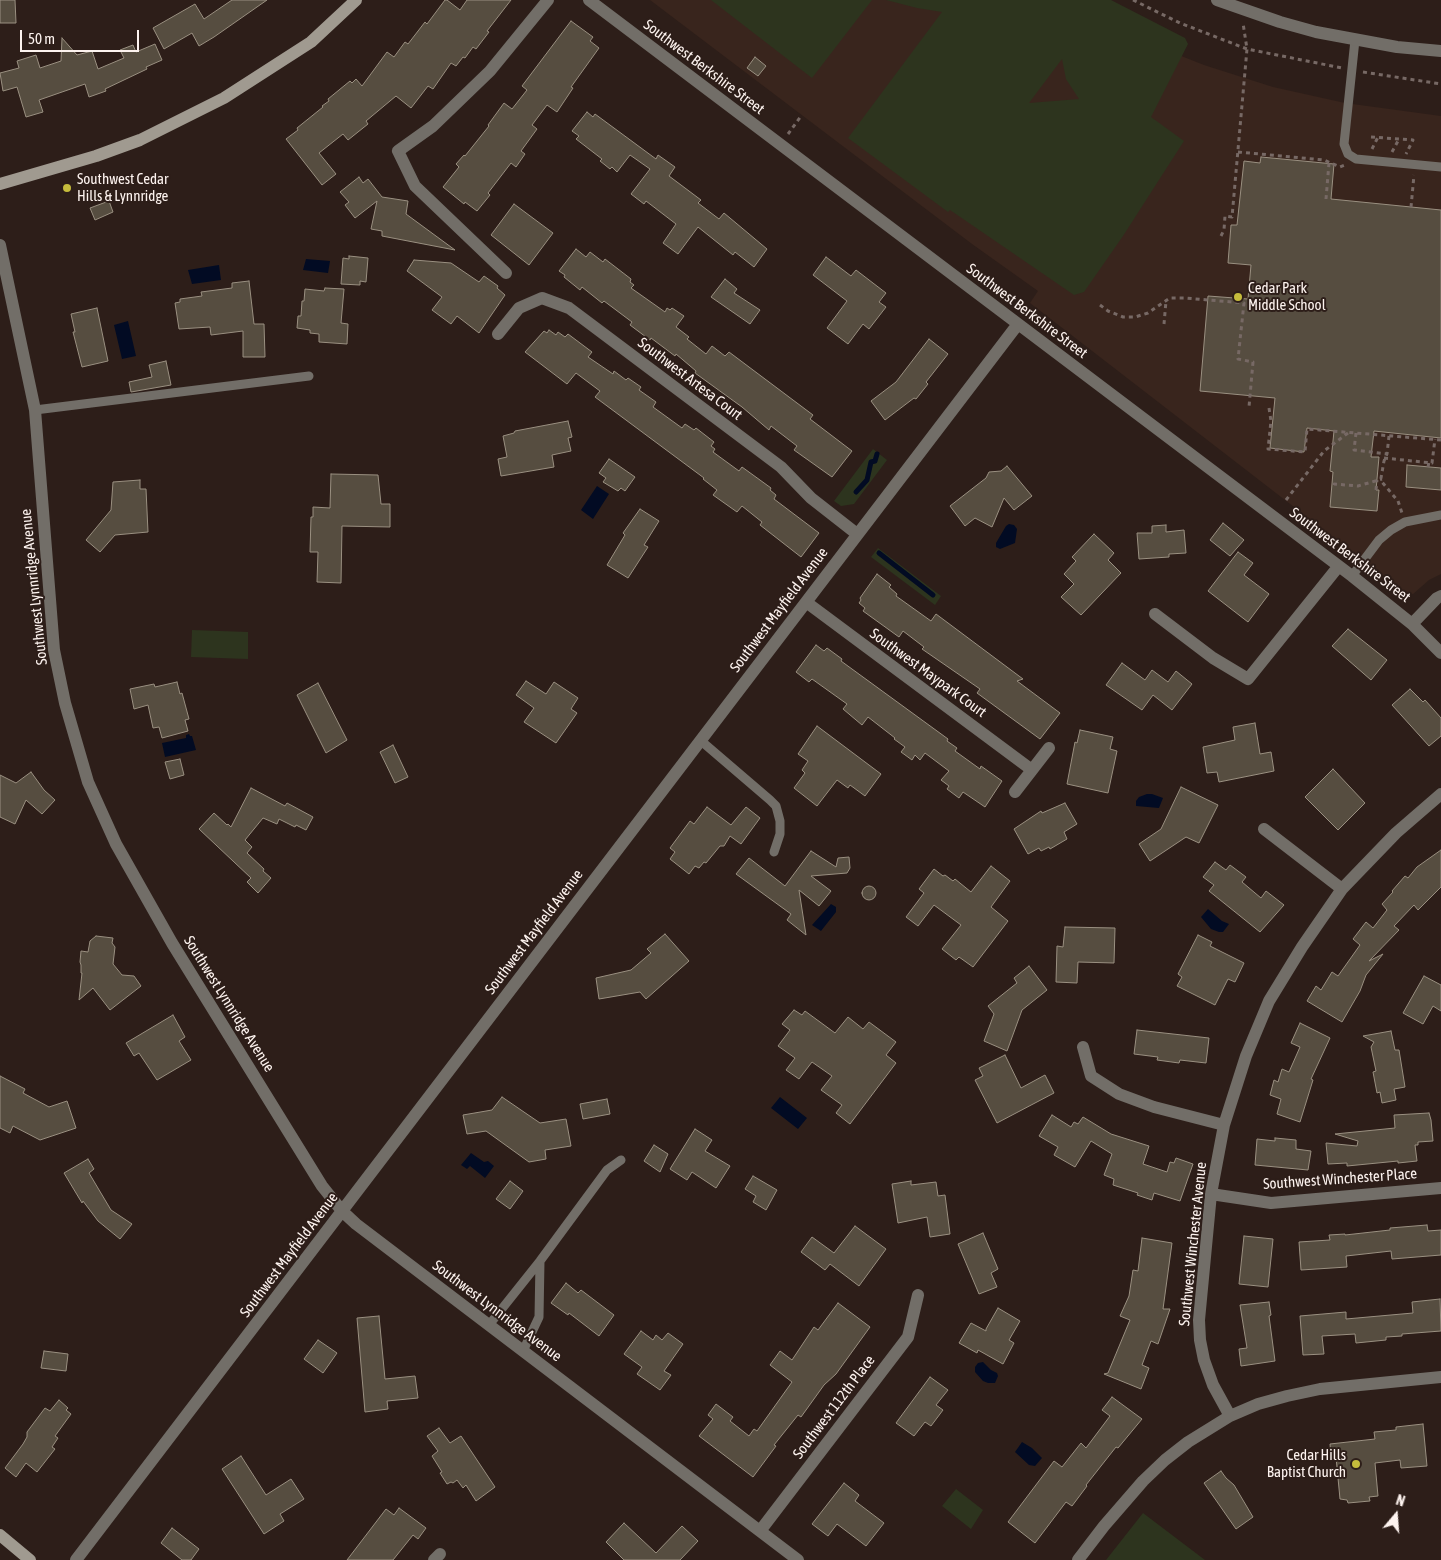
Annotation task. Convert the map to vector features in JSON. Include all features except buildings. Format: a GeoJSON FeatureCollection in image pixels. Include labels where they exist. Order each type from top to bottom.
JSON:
{"type":"FeatureCollection","features":[{"type":"Feature","properties":{"kind":"main road"},"geometry":{"type":"LineString","coordinates":[[0,184],[96,156],[140,140],[224,98],[311,42],[356,0]]}},
{"type":"Feature","properties":{"kind":"main road"},"geometry":{"type":"LineString","coordinates":[[0,1536],[30,1560]]}},
{"type":"Feature","properties":{"kind":"street"},"geometry":{"type":"LineString","coordinates":[[506,272],[415,186],[398,151],[433,126],[483,78],[548,0]]}},
{"type":"Feature","properties":{"kind":"street","name":"Southwest Berkshire Street"},"geometry":{"type":"LineString","coordinates":[[588,0],[1352,576],[1412,624],[1441,653]]}},
{"type":"Feature","properties":{"kind":"street"},"geometry":{"type":"LineString","coordinates":[[1217,0],[1280,22],[1355,40],[1397,47],[1441,51]]}},
{"type":"Feature","properties":{"kind":"street","name":"Southwest Lynnridge Avenue"},"geometry":{"type":"LineString","coordinates":[[0,245],[35,410],[54,650],[65,703],[88,782],[116,844],[172,943],[322,1186],[342,1212],[798,1560]]}},
{"type":"Feature","properties":{"kind":"street","name":"Southwest Artesa Court"},"geometry":{"type":"LineString","coordinates":[[498,334],[519,308],[542,298],[569,308],[780,467],[811,498],[857,534]]}},
{"type":"Feature","properties":{"kind":"street","name":"Southwest Mayfield Avenue"},"geometry":{"type":"LineString","coordinates":[[76,1560],[1018,324]]}},
{"type":"Feature","properties":{"kind":"street"},"geometry":{"type":"LineString","coordinates":[[1155,614],[1213,658],[1248,679],[1338,567]]}},
{"type":"Feature","properties":{"kind":"street"},"geometry":{"type":"LineString","coordinates":[[1412,624],[1441,596]]}},
{"type":"Feature","properties":{"kind":"street","name":"Southwest Maypark Court"},"geometry":{"type":"LineString","coordinates":[[806,602],[1032,770]]}},
{"type":"Feature","properties":{"kind":"street"},"geometry":{"type":"LineString","coordinates":[[1014,792],[1049,748]]}},
{"type":"Feature","properties":{"kind":"street","name":"Southwest Winchester Avenue"},"geometry":{"type":"LineString","coordinates":[[1230,1416],[1213,1385],[1204,1360],[1199,1320],[1211,1194],[1224,1125],[1246,1056],[1269,1001],[1302,947],[1342,889],[1396,833],[1441,794]]}},
{"type":"Feature","properties":{"kind":"street"},"geometry":{"type":"LineString","coordinates":[[1264,829],[1342,889]]}},
{"type":"Feature","properties":{"kind":"street"},"geometry":{"type":"LineString","coordinates":[[1083,1047],[1092,1076],[1119,1094],[1154,1107],[1224,1125]]}},
{"type":"Feature","properties":{"kind":"street","name":"Southwest Winchester Place"},"geometry":{"type":"LineString","coordinates":[[1211,1194],[1271,1203],[1441,1188]]}},
{"type":"Feature","properties":{"kind":"street","name":"Southwest 112th Place"},"geometry":{"type":"LineString","coordinates":[[760,1531],[908,1337],[918,1295]]}},
{"type":"Feature","properties":{"kind":"street"},"geometry":{"type":"LineString","coordinates":[[1078,1560],[1104,1526],[1143,1481],[1165,1460],[1188,1442],[1230,1416],[1266,1402],[1320,1389],[1441,1377]]}},
{"type":"Feature","properties":{"kind":"lane"},"geometry":{"type":"LineString","coordinates":[[1355,40],[1344,144],[1348,154],[1356,159],[1441,166]]}},
{"type":"Feature","properties":{"kind":"lane"},"geometry":{"type":"LineString","coordinates":[[35,410],[309,376]]}},
{"type":"Feature","properties":{"kind":"lane"},"geometry":{"type":"LineString","coordinates":[[1352,576],[1379,540],[1391,530],[1405,522],[1441,515]]}},
{"type":"Feature","properties":{"kind":"lane"},"geometry":{"type":"LineString","coordinates":[[700,740],[776,806],[780,821],[780,834],[774,852]]}},
{"type":"Feature","properties":{"kind":"lane"},"geometry":{"type":"LineString","coordinates":[[488,1325],[540,1261],[606,1170],[621,1160]]}},
{"type":"Feature","properties":{"kind":"lane"},"geometry":{"type":"LineString","coordinates":[[523,1351],[539,1317],[540,1261]]}},
{"type":"Feature","properties":{"kind":"path"},"geometry":{"type":"LineString","coordinates":[[1133,0],[1180,23],[1247,49],[1352,70],[1441,84]]}},
{"type":"Feature","properties":{"kind":"path"},"geometry":{"type":"LineString","coordinates":[[1221,236],[1224,230],[1225,216],[1232,217],[1247,49],[1242,20]]}},
{"type":"Feature","properties":{"kind":"path"},"geometry":{"type":"LineString","coordinates":[[780,145],[801,116]]}},
{"type":"Feature","properties":{"kind":"path"},"geometry":{"type":"LineString","coordinates":[[1371,137],[1413,140]]}},
{"type":"Feature","properties":{"kind":"path"},"geometry":{"type":"LineString","coordinates":[[1238,152],[1324,160],[1340,167]]}},
{"type":"Feature","properties":{"kind":"path"},"geometry":{"type":"LineString","coordinates":[[1326,199],[1329,162]]}},
{"type":"Feature","properties":{"kind":"path"},"geometry":{"type":"LineString","coordinates":[[1411,207],[1414,164]]}},
{"type":"Feature","properties":{"kind":"path"},"geometry":{"type":"LineString","coordinates":[[1100,304],[1108,311],[1123,317],[1135,317],[1148,313],[1170,298],[1244,303],[1238,359],[1253,362],[1250,407]]}},
{"type":"Feature","properties":{"kind":"path"},"geometry":{"type":"LineString","coordinates":[[1164,324],[1166,301]]}},
{"type":"Feature","properties":{"kind":"path"},"geometry":{"type":"LineString","coordinates":[[1269,408],[1271,421],[1268,449],[1305,452],[1307,429],[1441,440]]}},
{"type":"Feature","properties":{"kind":"path"},"geometry":{"type":"LineString","coordinates":[[1286,500],[1324,450],[1349,433]]}},
{"type":"Feature","properties":{"kind":"path"},"geometry":{"type":"LineString","coordinates":[[1356,433],[1354,450],[1387,454]]}},
{"type":"Feature","properties":{"kind":"path"},"geometry":{"type":"LineString","coordinates":[[1389,436],[1382,479],[1398,501],[1405,522]]}},
{"type":"Feature","properties":{"kind":"path"},"geometry":{"type":"LineString","coordinates":[[1384,458],[1432,463],[1434,439]]}},
{"type":"Feature","properties":{"kind":"path"},"geometry":{"type":"LineString","coordinates":[[1358,451],[1358,456]]}},
{"type":"Feature","properties":{"kind":"path"},"geometry":{"type":"LineString","coordinates":[[1428,467],[1429,462]]}},
{"type":"Feature","properties":{"kind":"path"},"geometry":{"type":"LineString","coordinates":[[1334,485],[1358,486],[1382,479]]}},
{"type":"Feature","properties":{"kind":"path"},"geometry":{"type":"LineString","coordinates":[[1376,490],[1377,480]]}},
{"type":"Feature","properties":{"kind":"shaded area","name":"Cedar Park Middle School"},"geometry":{"type":"Polygon","coordinates":[[[650,0],[1064,0],[1141,40],[1204,65],[1273,87],[1345,103],[1441,116],[1441,574],[1429,580],[1413,594],[1404,592],[1030,303],[1038,291],[972,244],[650,0]]]}},
{"type":"Feature","properties":{"kind":"green space"},"geometry":{"type":"Polygon","coordinates":[[[711,0],[872,0],[812,78],[711,0]]]}},
{"type":"Feature","properties":{"kind":"green space"},"geometry":{"type":"Polygon","coordinates":[[[886,0],[1111,0],[1185,38],[1188,44],[1151,117],[1184,141],[1123,236],[1084,292],[1074,295],[950,210],[948,212],[848,138],[942,12],[886,0]],[[1062,59],[1029,103],[1079,99],[1066,79],[1062,59]]]}},
{"type":"Feature","properties":{"kind":"green space"},"geometry":{"type":"Polygon","coordinates":[[[873,449],[887,460],[854,504],[841,506],[834,501],[873,449]]]}},
{"type":"Feature","properties":{"kind":"green space"},"geometry":{"type":"Polygon","coordinates":[[[878,548],[941,596],[935,605],[871,557],[878,548]]]}},
{"type":"Feature","properties":{"kind":"green space"},"geometry":{"type":"Polygon","coordinates":[[[192,630],[248,632],[248,659],[191,657],[192,630]]]}},
{"type":"Feature","properties":{"kind":"green space"},"geometry":{"type":"Polygon","coordinates":[[[956,1489],[983,1510],[971,1529],[942,1506],[956,1489]]]}},
{"type":"Feature","properties":{"kind":"green space"},"geometry":{"type":"Polygon","coordinates":[[[1143,1513],[1205,1560],[1106,1560],[1143,1513]]]}},
{"type":"Feature","properties":{"kind":"water"},"geometry":{"type":"Polygon","coordinates":[[[306,259],[330,261],[328,273],[303,270],[306,259]]]}},
{"type":"Feature","properties":{"kind":"water"},"geometry":{"type":"Polygon","coordinates":[[[219,265],[221,280],[192,284],[188,270],[219,265]]]}},
{"type":"Feature","properties":{"kind":"water"},"geometry":{"type":"Polygon","coordinates":[[[128,321],[136,356],[122,359],[114,325],[128,321]]]}},
{"type":"Feature","properties":{"kind":"water"},"geometry":{"type":"Polygon","coordinates":[[[597,486],[609,494],[593,519],[581,510],[597,486]]]}},
{"type":"Feature","properties":{"kind":"water"},"geometry":{"type":"Polygon","coordinates":[[[1009,524],[1014,525],[1017,529],[1015,543],[1000,549],[996,547],[996,543],[1009,524]]]}},
{"type":"Feature","properties":{"kind":"water"},"geometry":{"type":"Polygon","coordinates":[[[186,735],[192,736],[196,750],[165,757],[162,743],[186,738],[186,735]]]}},
{"type":"Feature","properties":{"kind":"water"},"geometry":{"type":"Polygon","coordinates":[[[1147,794],[1163,798],[1159,808],[1136,806],[1136,801],[1139,797],[1147,794]]]}},
{"type":"Feature","properties":{"kind":"water"},"geometry":{"type":"Polygon","coordinates":[[[831,904],[836,907],[836,912],[821,931],[812,925],[831,904]]]}},
{"type":"Feature","properties":{"kind":"water"},"geometry":{"type":"Polygon","coordinates":[[[1208,909],[1222,921],[1229,924],[1223,932],[1211,929],[1201,917],[1208,909]]]}},
{"type":"Feature","properties":{"kind":"water"},"geometry":{"type":"Polygon","coordinates":[[[780,1097],[807,1118],[798,1129],[771,1108],[780,1097]]]}},
{"type":"Feature","properties":{"kind":"water"},"geometry":{"type":"Polygon","coordinates":[[[471,1153],[494,1166],[485,1178],[470,1166],[467,1169],[461,1165],[471,1153]]]}},
{"type":"Feature","properties":{"kind":"water"},"geometry":{"type":"Polygon","coordinates":[[[983,1362],[997,1373],[998,1376],[995,1383],[983,1381],[975,1372],[975,1367],[978,1363],[983,1362]]]}},
{"type":"Feature","properties":{"kind":"water"},"geometry":{"type":"Polygon","coordinates":[[[1022,1442],[1032,1448],[1042,1458],[1035,1466],[1029,1465],[1015,1452],[1022,1442]]]}},
{"type":"Feature","properties":{"kind":"waterway"},"geometry":{"type":"LineString","coordinates":[[856,492],[867,480],[871,462],[875,461],[877,454]]}},
{"type":"Feature","properties":{"kind":"waterway"},"geometry":{"type":"LineString","coordinates":[[879,553],[933,595]]}},
{"type":"Feature","properties":{"kind":"place","name":"Southwest Cedar Hills & Lynnridge"},"geometry":{"type":"Point","coordinates":[67,188]}},
{"type":"Feature","properties":{"kind":"place","name":"Cedar Park Middle School"},"geometry":{"type":"Point","coordinates":[1238,297]}},
{"type":"Feature","properties":{"kind":"place","name":"Cedar Hills Baptist Church"},"geometry":{"type":"Point","coordinates":[1356,1464]}}]}
